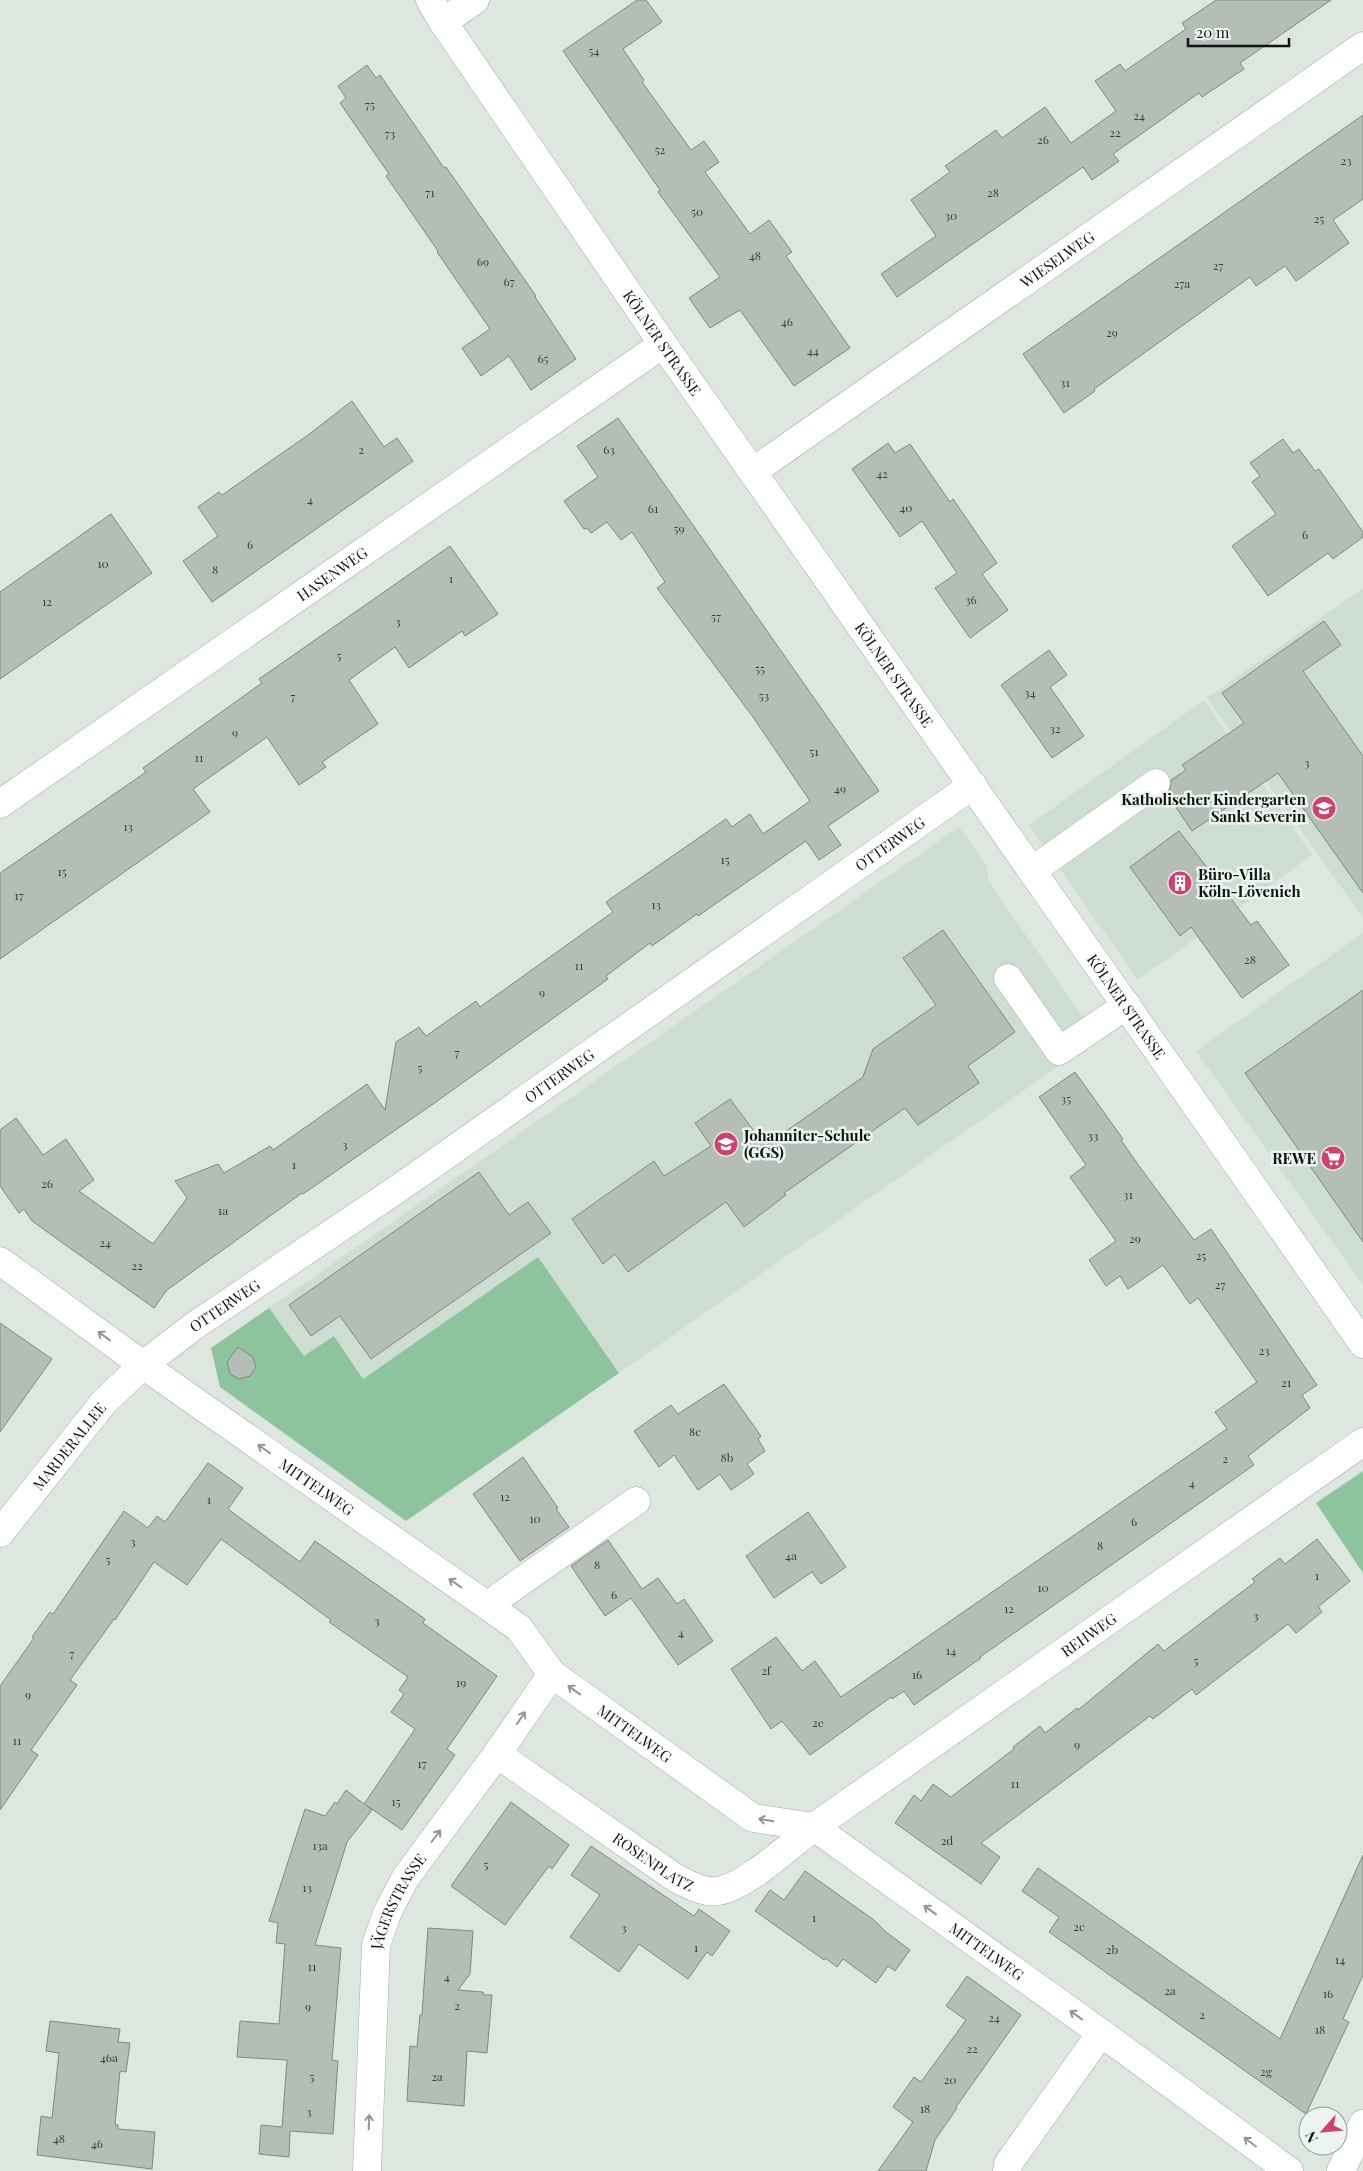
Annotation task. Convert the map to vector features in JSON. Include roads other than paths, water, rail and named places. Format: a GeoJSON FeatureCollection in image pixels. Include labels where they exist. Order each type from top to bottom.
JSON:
{"type":"FeatureCollection","features":[{"type":"Feature","properties":{"kind":"street"},"geometry":{"type":"LineString","coordinates":[[437,11],[475,0]]}},
{"type":"Feature","properties":{"kind":"street","name":"KÖLNER STRASSE"},"geometry":{"type":"LineString","coordinates":[[437,11],[663,344],[1363,1344]]}},
{"type":"Feature","properties":{"kind":"street","name":"WIESELWEG"},"geometry":{"type":"LineString","coordinates":[[752,472],[1363,46]]}},
{"type":"Feature","properties":{"kind":"street","name":"HASENWEG"},"geometry":{"type":"LineString","coordinates":[[0,804],[663,344]]}},
{"type":"Feature","properties":{"kind":"street"},"geometry":{"type":"LineString","coordinates":[[1033,870],[1156,783]]}},
{"type":"Feature","properties":{"kind":"street","name":"OTTERWEG"},"geometry":{"type":"LineString","coordinates":[[143,1364],[194,1326],[399,1188],[973,785]]}},
{"type":"Feature","properties":{"kind":"street"},"geometry":{"type":"LineString","coordinates":[[1008,978],[1059,1051],[1127,1005]]}},
{"type":"Feature","properties":{"kind":"street","name":"MITTELWEG"},"geometry":{"type":"LineString","coordinates":[[0,1261],[143,1364],[519,1628],[552,1674],[753,1818],[814,1827],[1289,2171]]}},
{"type":"Feature","properties":{"kind":"street","name":"MARDERALLEE"},"geometry":{"type":"LineString","coordinates":[[0,1533],[104,1402],[143,1364]]}},
{"type":"Feature","properties":{"kind":"street","name":"REHWEG"},"geometry":{"type":"LineString","coordinates":[[814,1827],[1363,1442]]}},
{"type":"Feature","properties":{"kind":"street"},"geometry":{"type":"LineString","coordinates":[[490,1608],[499,1597],[636,1501]]}},
{"type":"Feature","properties":{"kind":"street","name":"JÄGERSTRASSE"},"geometry":{"type":"LineString","coordinates":[[367,2171],[376,1945],[388,1911],[406,1877],[497,1754],[552,1674]]}},
{"type":"Feature","properties":{"kind":"street","name":"ROSENPLATZ"},"geometry":{"type":"LineString","coordinates":[[497,1754],[677,1879],[699,1890],[716,1891],[740,1883],[814,1827]]}},
{"type":"Feature","properties":{"kind":"street"},"geometry":{"type":"LineString","coordinates":[[1007,2171],[1008,2164],[1101,2033]]}},
{"type":"Feature","properties":{"kind":"street"},"geometry":{"type":"LineString","coordinates":[[1341,2171],[1363,2124]]}},
{"type":"Feature","properties":{"kind":"place","name":"Katholischer Kindergarten Sankt Severin"},"geometry":{"type":"Point","coordinates":[1324,808]}},
{"type":"Feature","properties":{"kind":"place","name":"Büro-Villa Köln-Lövenich"},"geometry":{"type":"Point","coordinates":[1180,883]}},
{"type":"Feature","properties":{"kind":"place","name":"Johanniter-Schule (GGS)"},"geometry":{"type":"Point","coordinates":[726,1144]}},
{"type":"Feature","properties":{"kind":"place","name":"REWE"},"geometry":{"type":"Point","coordinates":[1333,1158]}}]}
